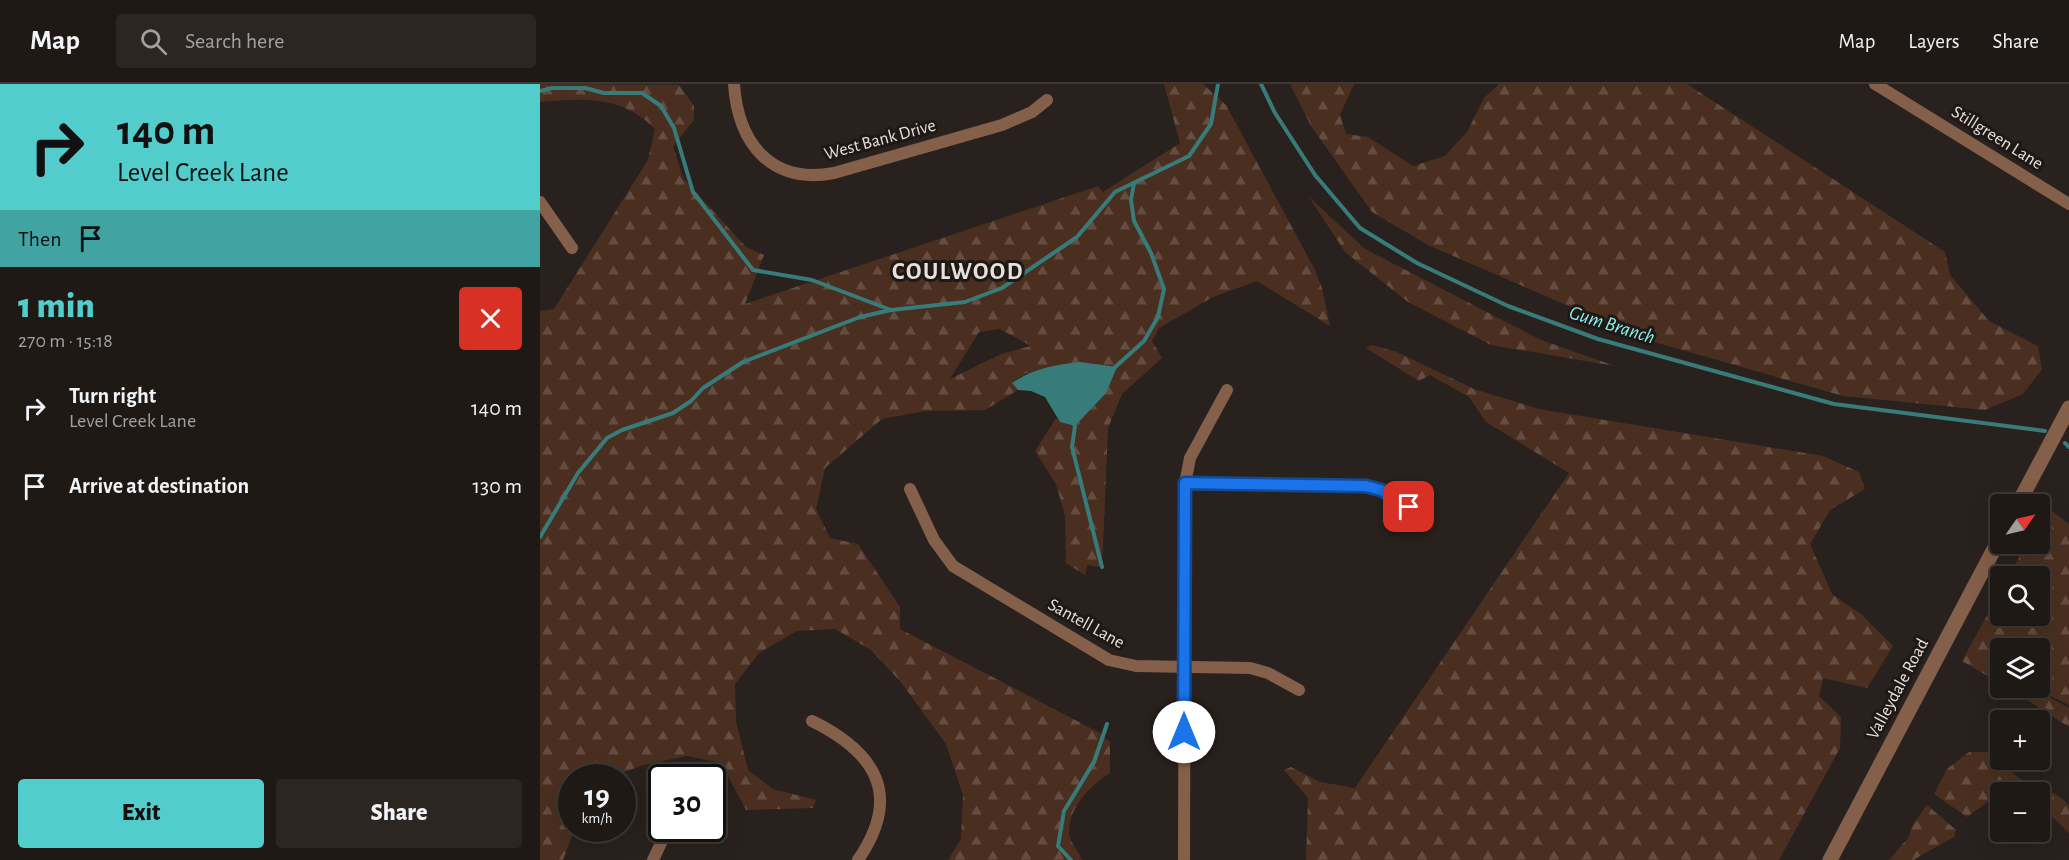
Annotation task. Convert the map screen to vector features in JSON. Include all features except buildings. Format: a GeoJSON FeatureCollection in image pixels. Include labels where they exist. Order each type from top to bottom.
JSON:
{"type":"FeatureCollection","features":[{"type":"Feature","properties":{"kind":"street","name":"West Bank Drive"},"geometry":{"type":"LineString","coordinates":[[734,84],[739,118],[753,145],[779,169],[805,177],[834,173],[1002,125],[1026,115],[1047,100]]}},
{"type":"Feature","properties":{"kind":"street","name":"Stillgreen Lane"},"geometry":{"type":"LineString","coordinates":[[1875,84],[2069,204]]}},
{"type":"Feature","properties":{"kind":"street"},"geometry":{"type":"LineString","coordinates":[[540,202],[572,248]]}},
{"type":"Feature","properties":{"kind":"street"},"geometry":{"type":"LineString","coordinates":[[1184,860],[1185,483],[1190,458],[1227,390]]}},
{"type":"Feature","properties":{"kind":"street"},"geometry":{"type":"LineString","coordinates":[[2023,494],[2069,408]]}},
{"type":"Feature","properties":{"kind":"street"},"geometry":{"type":"LineString","coordinates":[[1185,483],[1366,486],[1381,490],[1409,507]]}},
{"type":"Feature","properties":{"kind":"street","name":"Santell Lane"},"geometry":{"type":"LineString","coordinates":[[910,489],[942,554],[966,575],[1120,664],[1250,668],[1268,673],[1299,690]]}},
{"type":"Feature","properties":{"kind":"street","name":"Valleydale Road"},"geometry":{"type":"LineString","coordinates":[[1830,860],[1992,554]]}},
{"type":"Feature","properties":{"kind":"street"},"geometry":{"type":"LineString","coordinates":[[812,721],[835,732],[855,747],[866,759],[875,776],[880,793],[878,824],[873,839],[858,860]]}},
{"type":"Feature","properties":{"kind":"street"},"geometry":{"type":"LineString","coordinates":[[653,860],[661,843]]}},
{"type":"Feature","properties":{"kind":"green space"},"geometry":{"type":"Polygon","coordinates":[[[540,84],[679,85],[694,106],[694,120],[673,146],[683,178],[746,247],[764,255],[745,304],[1098,186],[1103,192],[1180,143],[1164,84],[1203,84],[1226,105],[1315,270],[1322,288],[1330,326],[1257,281],[1213,297],[1159,328],[1152,341],[1162,358],[1122,394],[1108,428],[1102,567],[1087,565],[1085,575],[1066,563],[1065,515],[1056,484],[1035,451],[1056,418],[1060,422],[1075,426],[1103,395],[1026,373],[1012,383],[1018,390],[985,410],[925,411],[882,419],[825,468],[816,509],[830,538],[858,544],[900,607],[900,629],[1100,733],[1110,742],[1110,773],[1088,791],[1072,815],[1069,834],[1082,860],[948,860],[961,839],[963,795],[946,744],[900,681],[871,650],[835,629],[797,631],[759,653],[735,684],[736,721],[748,770],[773,789],[816,800],[813,808],[746,810],[726,772],[726,764],[687,756],[636,768],[636,764],[558,764],[558,842],[570,842],[563,860],[540,860],[540,311],[554,309],[648,160],[655,129],[630,110],[616,105],[572,100],[540,102],[540,84]],[[1000,329],[979,332],[950,379],[1001,354],[1031,346],[1000,329]]]}},
{"type":"Feature","properties":{"kind":"green space"},"geometry":{"type":"Polygon","coordinates":[[[1290,84],[1354,84],[1340,115],[1346,134],[1368,137],[1413,166],[1445,156],[1467,132],[1484,98],[1499,84],[1687,84],[1945,252],[1950,275],[1989,321],[2038,346],[2042,369],[2023,394],[1985,410],[1843,396],[1647,340],[1428,245],[1372,212],[1311,126],[1290,84]]]}},
{"type":"Feature","properties":{"kind":"green space"},"geometry":{"type":"Polygon","coordinates":[[[1309,197],[1365,249],[1541,340],[1615,366],[1491,345],[1408,302],[1345,252],[1309,197]]]}},
{"type":"Feature","properties":{"kind":"green space"},"geometry":{"type":"Polygon","coordinates":[[[1372,345],[1397,352],[1474,389],[1539,409],[1823,456],[1859,472],[1865,489],[1830,510],[1810,544],[1832,594],[1862,615],[1893,646],[1867,688],[1823,678],[1819,696],[1841,717],[1840,748],[1779,860],[1306,860],[1308,798],[1284,770],[1291,767],[1320,782],[1355,788],[1569,473],[1486,422],[1469,397],[1430,375],[1419,381],[1366,348],[1372,345]]]}},
{"type":"Feature","properties":{"kind":"green space"},"geometry":{"type":"Polygon","coordinates":[[[2050,509],[2069,524],[2069,705],[2050,696],[2050,638],[1990,638],[1990,678],[1962,661],[1990,610],[1990,626],[2050,626],[2050,566],[2014,566],[2021,554],[2050,554],[2050,509]]]}},
{"type":"Feature","properties":{"kind":"green space"},"geometry":{"type":"Polygon","coordinates":[[[2024,698],[2050,698],[2069,708],[2069,727],[2050,715],[2050,710],[2043,710],[2024,698]]]}},
{"type":"Feature","properties":{"kind":"green space"},"geometry":{"type":"Polygon","coordinates":[[[1969,752],[1989,752],[1990,770],[2009,770],[2025,782],[1990,782],[1990,800],[1967,817],[1934,794],[1947,769],[1969,752]]]}},
{"type":"Feature","properties":{"kind":"green space"},"geometry":{"type":"Polygon","coordinates":[[[2050,792],[2069,805],[2069,833],[2050,815],[2050,792]]]}},
{"type":"Feature","properties":{"kind":"green space"},"geometry":{"type":"Polygon","coordinates":[[[1927,805],[1956,830],[1954,837],[1913,860],[1889,860],[1908,838],[1913,824],[1927,805]]]}},
{"type":"Feature","properties":{"kind":"water"},"geometry":{"type":"Polygon","coordinates":[[[1080,362],[1117,367],[1106,393],[1075,426],[1060,422],[1045,397],[1031,391],[1018,390],[1012,383],[1053,366],[1080,362]]]}},
{"type":"Feature","properties":{"kind":"waterway"},"geometry":{"type":"LineString","coordinates":[[540,537],[578,473],[607,438],[622,430],[673,413],[691,401],[703,388],[743,362],[860,317],[891,310],[965,302],[1002,288],[1077,237],[1115,192],[1189,156],[1211,124],[1218,84]]}},
{"type":"Feature","properties":{"kind":"waterway","name":"Gum Branch"},"geometry":{"type":"LineString","coordinates":[[1261,84],[1275,113],[1315,175],[1360,228],[1417,263],[1508,306],[1598,339],[1834,404],[2045,431]]}},
{"type":"Feature","properties":{"kind":"waterway"},"geometry":{"type":"LineString","coordinates":[[540,91],[552,88],[585,88],[604,93],[642,93],[661,106],[674,128],[693,192],[753,270],[812,280],[891,310]]}},
{"type":"Feature","properties":{"kind":"waterway"},"geometry":{"type":"LineString","coordinates":[[1113,369],[1144,341],[1158,317],[1164,289],[1151,253],[1134,221],[1131,200],[1134,183]]}},
{"type":"Feature","properties":{"kind":"waterway"},"geometry":{"type":"LineString","coordinates":[[1073,422],[1075,426],[1072,447],[1102,567]]}},
{"type":"Feature","properties":{"kind":"waterway","name":"Gum Branch"},"geometry":{"type":"LineString","coordinates":[[2065,443],[2069,447]]}},
{"type":"Feature","properties":{"kind":"waterway"},"geometry":{"type":"LineString","coordinates":[[1071,860],[1058,846],[1064,811],[1094,762],[1107,724]]}},
{"type":"Feature","properties":{"kind":"district","name":"COULWOOD"},"geometry":{"type":"Point","coordinates":[958,272]}},
{"type":"Feature","properties":{"kind":"route"},"geometry":{"type":"LineString","coordinates":[[1184,732],[1185,483],[1366,486],[1381,490],[1409,507]]}}]}
